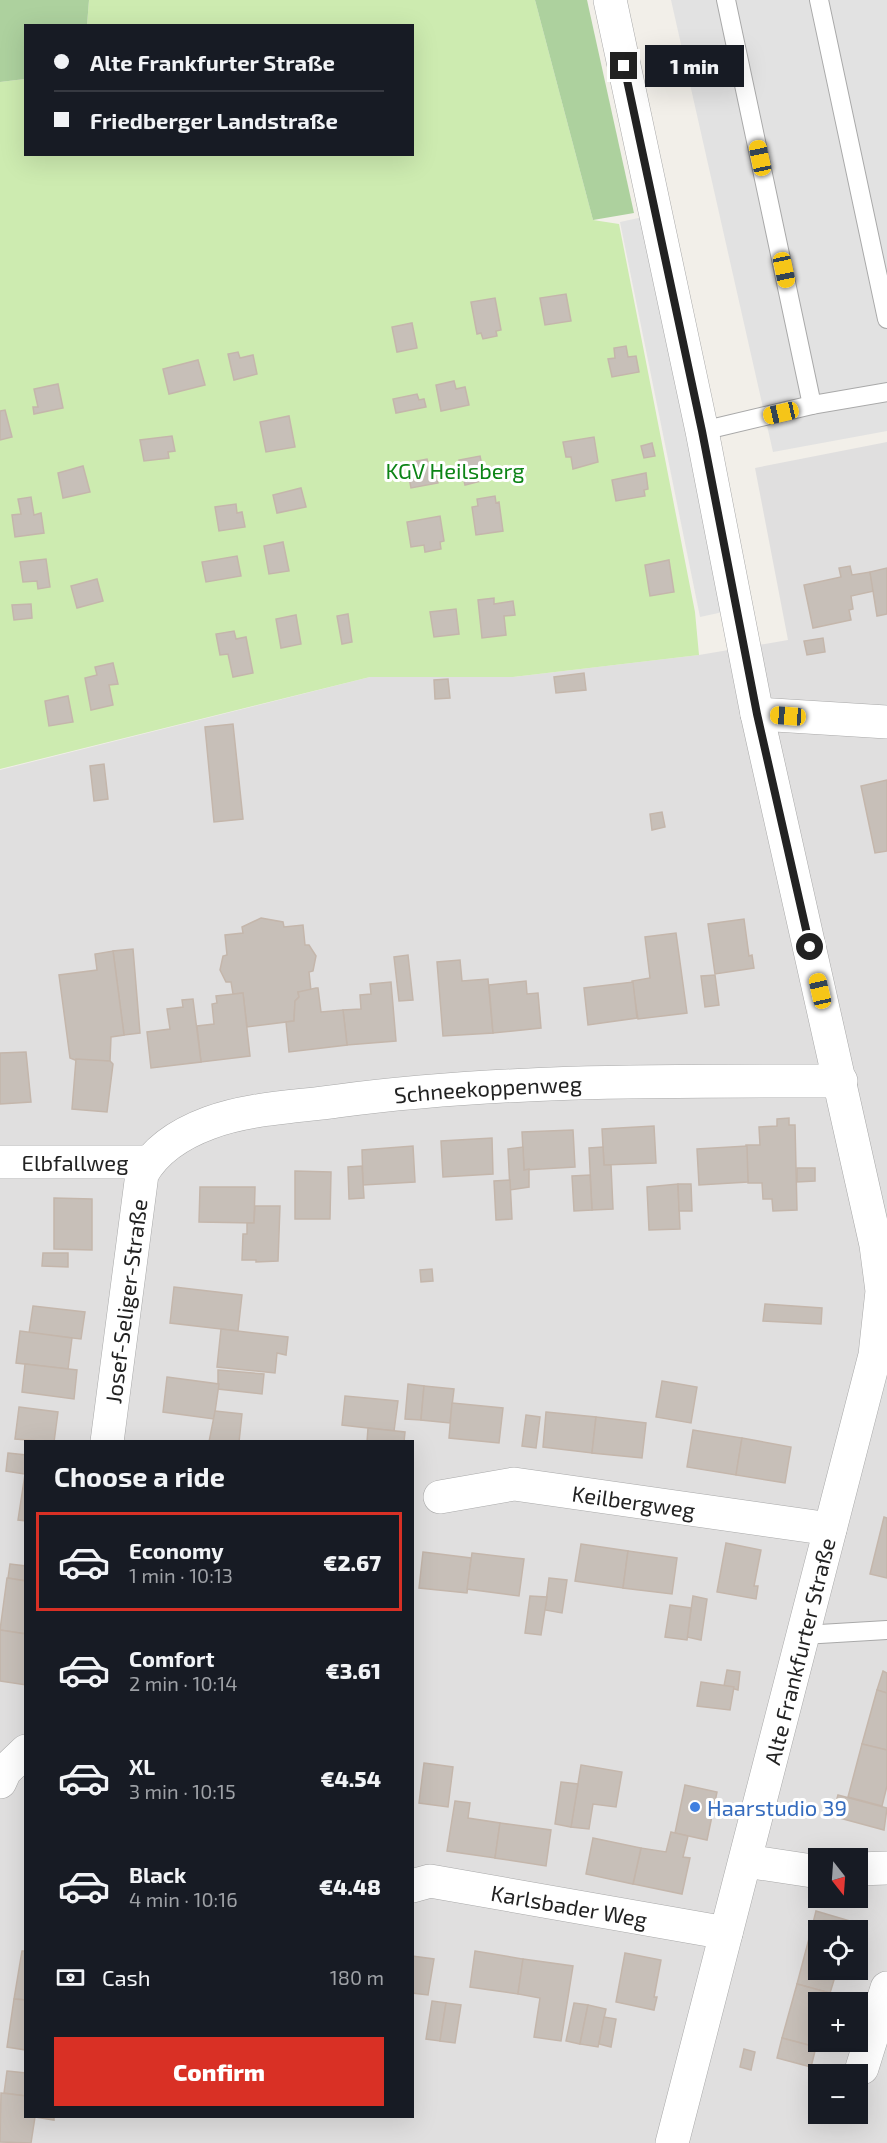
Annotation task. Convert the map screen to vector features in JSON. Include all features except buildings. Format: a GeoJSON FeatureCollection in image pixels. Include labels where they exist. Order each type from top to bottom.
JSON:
{"type":"FeatureCollection","features":[{"type":"Feature","properties":{"kind":"street","name":"Alte Frankfurter Straße"},"geometry":{"type":"LineString","coordinates":[[610,0],[702,431],[757,714],[841,1081],[881,1273],[883,1333],[830,1529],[672,2143]]}},
{"type":"Feature","properties":{"kind":"street"},"geometry":{"type":"LineString","coordinates":[[757,714],[887,722]]}},
{"type":"Feature","properties":{"kind":"street","name":"Schneekoppenweg"},"geometry":{"type":"LineString","coordinates":[[149,1162],[173,1141],[191,1130],[222,1119],[372,1097],[587,1081],[841,1081]]}},
{"type":"Feature","properties":{"kind":"street","name":"Elbfallweg"},"geometry":{"type":"LineString","coordinates":[[0,1162],[149,1162]]}},
{"type":"Feature","properties":{"kind":"street","name":"Josef-Seliger-Straße"},"geometry":{"type":"LineString","coordinates":[[107,1440],[138,1190],[142,1174],[149,1162]]}},
{"type":"Feature","properties":{"kind":"street","name":"Keilbergweg"},"geometry":{"type":"LineString","coordinates":[[440,1497],[514,1484],[830,1529]]}},
{"type":"Feature","properties":{"kind":"street"},"geometry":{"type":"LineString","coordinates":[[746,1861],[808,1870]]}},
{"type":"Feature","properties":{"kind":"street"},"geometry":{"type":"LineString","coordinates":[[868,1869],[887,1868]]}},
{"type":"Feature","properties":{"kind":"street","name":"Karlsbader Weg"},"geometry":{"type":"LineString","coordinates":[[414,1885],[429,1881],[726,1934]]}},
{"type":"Feature","properties":{"kind":"street"},"geometry":{"type":"LineString","coordinates":[[863,2064],[887,1988]]}},
{"type":"Feature","properties":{"kind":"lane"},"geometry":{"type":"LineString","coordinates":[[726,0],[812,405]]}},
{"type":"Feature","properties":{"kind":"lane"},"geometry":{"type":"LineString","coordinates":[[819,0],[887,319]]}},
{"type":"Feature","properties":{"kind":"lane"},"geometry":{"type":"LineString","coordinates":[[702,431],[812,405],[887,392]]}},
{"type":"Feature","properties":{"kind":"lane"},"geometry":{"type":"LineString","coordinates":[[803,1635],[887,1630]]}},
{"type":"Feature","properties":{"kind":"shaded area"},"geometry":{"type":"Polygon","coordinates":[[[671,0],[887,0],[887,431],[773,452],[671,0]]]}},
{"type":"Feature","properties":{"kind":"shaded area"},"geometry":{"type":"Polygon","coordinates":[[[643,217],[723,612],[700,617],[620,222],[643,217]]]}},
{"type":"Feature","properties":{"kind":"shaded area"},"geometry":{"type":"Polygon","coordinates":[[[887,442],[887,2143],[0,2143],[0,770],[370,677],[513,677],[699,655],[788,640],[755,468],[887,442]]]}},
{"type":"Feature","properties":{"kind":"green space"},"geometry":{"type":"Polygon","coordinates":[[[0,0],[89,0],[87,24],[24,24],[24,79],[0,82],[0,0]]]}},
{"type":"Feature","properties":{"kind":"green space","name":"KGV Heilsberg"},"geometry":{"type":"Polygon","coordinates":[[[89,0],[535,0],[593,220],[619,224],[695,612],[699,655],[513,677],[370,677],[0,769],[0,82],[24,79],[24,156],[414,156],[414,24],[87,24],[89,0]]]}},
{"type":"Feature","properties":{"kind":"green space"},"geometry":{"type":"Polygon","coordinates":[[[535,0],[587,0],[634,213],[593,220],[535,0]]]}},
{"type":"Feature","properties":{"kind":"place","name":"Haarstudio 39"},"geometry":{"type":"Point","coordinates":[695,1807]}},
{"type":"Feature","properties":{"kind":"route"},"geometry":{"type":"LineString","coordinates":[[624,66],[702,431],[757,714],[810,947]]}}]}
